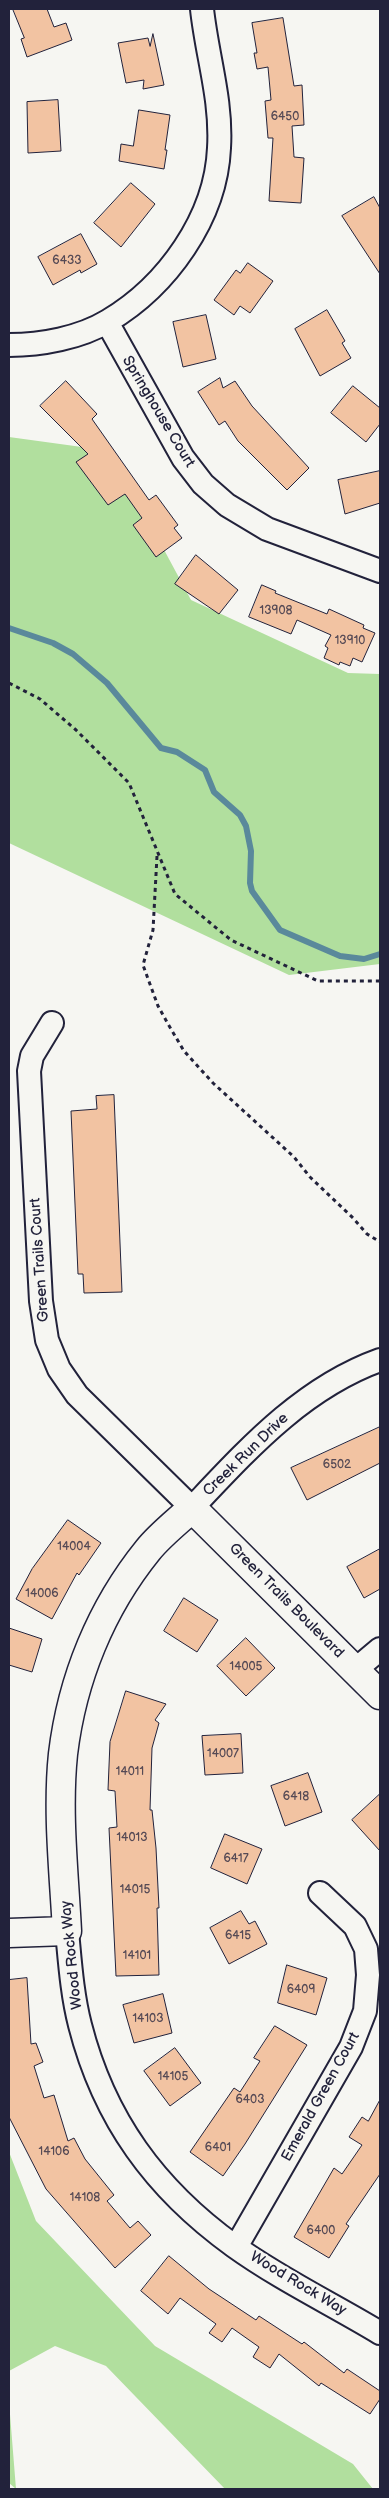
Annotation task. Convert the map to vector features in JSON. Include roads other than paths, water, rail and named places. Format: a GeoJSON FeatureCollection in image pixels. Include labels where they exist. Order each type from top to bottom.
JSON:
{"type":"FeatureCollection","features":[{"type":"Feature","properties":{"kind":"street"},"geometry":{"type":"LineString","coordinates":[[9,345],[58,340],[107,322],[152,287],[177,259],[191,238],[204,211],[215,178],[219,150],[219,108],[202,9]]}},
{"type":"Feature","properties":{"kind":"street","name":"Springhouse Court"},"geometry":{"type":"LineString","coordinates":[[107,322],[183,458],[203,484],[227,506],[260,525],[370,569],[380,571]]}},
{"type":"Feature","properties":{"kind":"street","name":"Green Trails Court"},"geometry":{"type":"LineString","coordinates":[[52,1023],[32,1056],[29,1071],[41,1301],[47,1340],[59,1369],[77,1395],[192,1508]]}},
{"type":"Feature","properties":{"kind":"street","name":"Creek Run Drive"},"geometry":{"type":"LineString","coordinates":[[192,1508],[252,1444],[284,1416],[328,1386],[380,1360]]}},
{"type":"Feature","properties":{"kind":"street","name":"Green Trails Boulevard"},"geometry":{"type":"LineString","coordinates":[[192,1508],[380,1695]]}},
{"type":"Feature","properties":{"kind":"street","name":"Wood Rock Way"},"geometry":{"type":"LineString","coordinates":[[192,1508],[149,1549],[120,1590],[98,1631],[77,1684],[63,1755],[61,1805],[67,1931],[72,1982],[79,2024],[92,2067],[111,2110],[135,2150],[164,2186],[196,2217],[236,2247],[380,2333]]}},
{"type":"Feature","properties":{"kind":"street"},"geometry":{"type":"LineString","coordinates":[[355,1670],[380,1649]]}},
{"type":"Feature","properties":{"kind":"street","name":"Emerald Green Court"},"geometry":{"type":"LineString","coordinates":[[236,2247],[351,2047],[365,2011],[368,1975],[366,1949],[355,1926],[320,1893]]}},
{"type":"Feature","properties":{"kind":"street"},"geometry":{"type":"LineString","coordinates":[[9,1933],[67,1931]]}},
{"type":"Feature","properties":{"kind":"waterway"},"geometry":{"type":"LineString","coordinates":[[9,628],[53,643],[73,654],[107,683],[161,748],[177,752],[205,770],[214,792],[240,815],[246,826],[251,851],[250,883],[252,891],[280,930],[340,956],[364,959],[380,954]]}}]}
